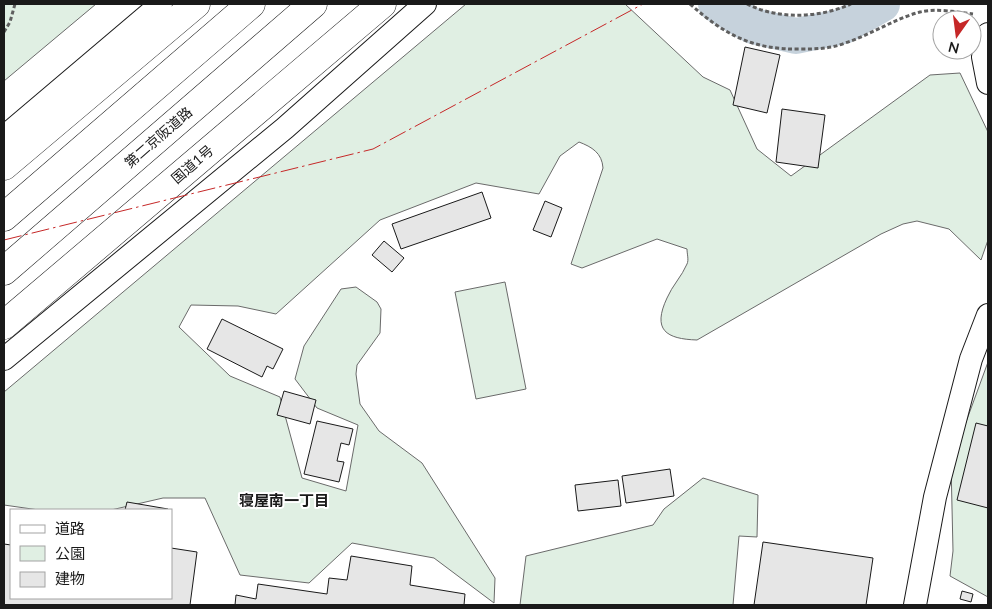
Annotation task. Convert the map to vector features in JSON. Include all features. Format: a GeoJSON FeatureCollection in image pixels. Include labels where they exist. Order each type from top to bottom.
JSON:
{"type":"FeatureCollection","features":[{"type":"Feature","properties":{"kind":"highway"},"geometry":{"type":"LineString","coordinates":[[4,166],[196,4]]}},
{"type":"Feature","properties":{"kind":"highway"},"geometry":{"type":"LineString","coordinates":[[4,217],[251,4]]}},
{"type":"Feature","properties":{"kind":"highway","name":"第二京阪道路"},"geometry":{"type":"LineString","coordinates":[[4,271],[313,4]]}},
{"type":"Feature","properties":{"kind":"highway","name":"国道1号"},"geometry":{"type":"LineString","coordinates":[[4,324],[382,4]]}},
{"type":"Feature","properties":{"kind":"street"},"geometry":{"type":"LineString","coordinates":[[4,137],[161,4]]}},
{"type":"Feature","properties":{"kind":"street"},"geometry":{"type":"LineString","coordinates":[[4,358],[285,128],[425,4]]}},
{"type":"Feature","properties":{"kind":"street"},"geometry":{"type":"LineString","coordinates":[[988,34],[983,57],[988,83]]}},
{"type":"Feature","properties":{"kind":"street"},"geometry":{"type":"LineString","coordinates":[[915,605],[935,496],[970,358],[988,315]]}},
{"type":"Feature","properties":{"kind":"path"},"geometry":{"type":"LineString","coordinates":[[4,32],[10,22],[15,4]]}},
{"type":"Feature","properties":{"kind":"path"},"geometry":{"type":"LineString","coordinates":[[690,4],[728,33],[755,45],[779,50],[822,49],[846,43],[920,12],[932,12]]}},
{"type":"Feature","properties":{"kind":"path"},"geometry":{"type":"LineString","coordinates":[[747,4],[789,15],[810,15],[851,4]]}},
{"type":"Feature","properties":{"kind":"green space"},"geometry":{"type":"Polygon","coordinates":[[[4,4],[96,4],[4,81],[4,4]]]}},
{"type":"Feature","properties":{"kind":"green space"},"geometry":{"type":"Polygon","coordinates":[[[466,4],[625,4],[703,77],[730,90],[757,149],[791,176],[930,75],[960,73],[988,132],[988,240],[981,260],[949,229],[917,221],[903,224],[881,234],[697,340],[677,338],[670,335],[665,331],[661,318],[669,294],[687,264],[687,249],[657,239],[582,268],[571,264],[603,168],[601,158],[596,151],[579,142],[560,156],[539,194],[476,183],[380,220],[276,314],[238,306],[191,305],[179,327],[230,376],[280,397],[302,478],[346,491],[358,425],[317,408],[295,379],[304,346],[341,289],[356,287],[377,302],[381,309],[380,333],[357,365],[356,374],[360,404],[379,431],[422,463],[495,578],[494,603],[434,558],[352,543],[309,583],[240,575],[205,498],[163,498],[115,509],[32,509],[4,505],[4,392],[466,4]]]}},
{"type":"Feature","properties":{"kind":"green space"},"geometry":{"type":"Polygon","coordinates":[[[505,282],[526,389],[476,399],[455,292],[505,282]]]}},
{"type":"Feature","properties":{"kind":"green space"},"geometry":{"type":"Polygon","coordinates":[[[988,362],[988,597],[950,576],[953,551],[951,463],[988,362]]]}},
{"type":"Feature","properties":{"kind":"green space"},"geometry":{"type":"Polygon","coordinates":[[[703,478],[758,495],[757,537],[739,536],[733,605],[520,605],[526,556],[653,525],[664,509],[703,478]]]}},
{"type":"Feature","properties":{"kind":"building"},"geometry":{"type":"Polygon","coordinates":[[[745,47],[780,55],[767,113],[733,105],[745,47]]]}},
{"type":"Feature","properties":{"kind":"building"},"geometry":{"type":"Polygon","coordinates":[[[782,109],[825,115],[818,168],[776,162],[782,109]]]}},
{"type":"Feature","properties":{"kind":"building"},"geometry":{"type":"Polygon","coordinates":[[[482,192],[491,218],[401,249],[392,224],[482,192]]]}},
{"type":"Feature","properties":{"kind":"building"},"geometry":{"type":"Polygon","coordinates":[[[545,201],[562,208],[551,237],[533,230],[545,201]]]}},
{"type":"Feature","properties":{"kind":"building"},"geometry":{"type":"Polygon","coordinates":[[[384,241],[404,258],[392,272],[372,255],[384,241]]]}},
{"type":"Feature","properties":{"kind":"building"},"geometry":{"type":"Polygon","coordinates":[[[222,319],[283,349],[273,369],[267,366],[262,377],[207,349],[222,319]]]}},
{"type":"Feature","properties":{"kind":"building"},"geometry":{"type":"Polygon","coordinates":[[[284,391],[316,400],[310,424],[277,415],[284,391]]]}},
{"type":"Feature","properties":{"kind":"building"},"geometry":{"type":"Polygon","coordinates":[[[317,421],[353,429],[349,445],[341,443],[337,461],[344,462],[339,482],[304,474],[317,421]]]}},
{"type":"Feature","properties":{"kind":"building"},"geometry":{"type":"Polygon","coordinates":[[[976,423],[988,426],[988,508],[957,500],[976,423]]]}},
{"type":"Feature","properties":{"kind":"building"},"geometry":{"type":"Polygon","coordinates":[[[670,469],[674,496],[626,503],[622,476],[670,469]]]}},
{"type":"Feature","properties":{"kind":"building"},"geometry":{"type":"Polygon","coordinates":[[[618,480],[621,506],[578,511],[575,485],[618,480]]]}},
{"type":"Feature","properties":{"kind":"building"},"geometry":{"type":"Polygon","coordinates":[[[127,502],[168,509],[125,509],[127,502]]]}},
{"type":"Feature","properties":{"kind":"building"},"geometry":{"type":"Polygon","coordinates":[[[763,542],[873,558],[866,605],[754,605],[763,542]]]}},
{"type":"Feature","properties":{"kind":"building"},"geometry":{"type":"Polygon","coordinates":[[[4,544],[10,545],[10,599],[172,599],[172,548],[197,552],[190,605],[4,605],[4,544]]]}},
{"type":"Feature","properties":{"kind":"building"},"geometry":{"type":"Polygon","coordinates":[[[351,556],[412,566],[410,585],[465,594],[464,605],[235,605],[236,595],[256,599],[258,584],[327,594],[329,578],[347,580],[351,556]]]}},
{"type":"Feature","properties":{"kind":"building"},"geometry":{"type":"Polygon","coordinates":[[[962,591],[973,594],[971,602],[960,599],[962,591]]]}},
{"type":"Feature","properties":{"kind":"waterway"},"geometry":{"type":"LineString","coordinates":[[716,4],[753,26],[796,36],[844,26],[882,4]]}},
{"type":"Feature","properties":{"kind":"power"},"geometry":{"type":"LineString","coordinates":[[4,240],[373,149],[643,4]]}},
{"type":"Feature","properties":{"kind":"district","name":"寝屋南一丁目"},"geometry":{"type":"Point","coordinates":[284,500]}}]}
